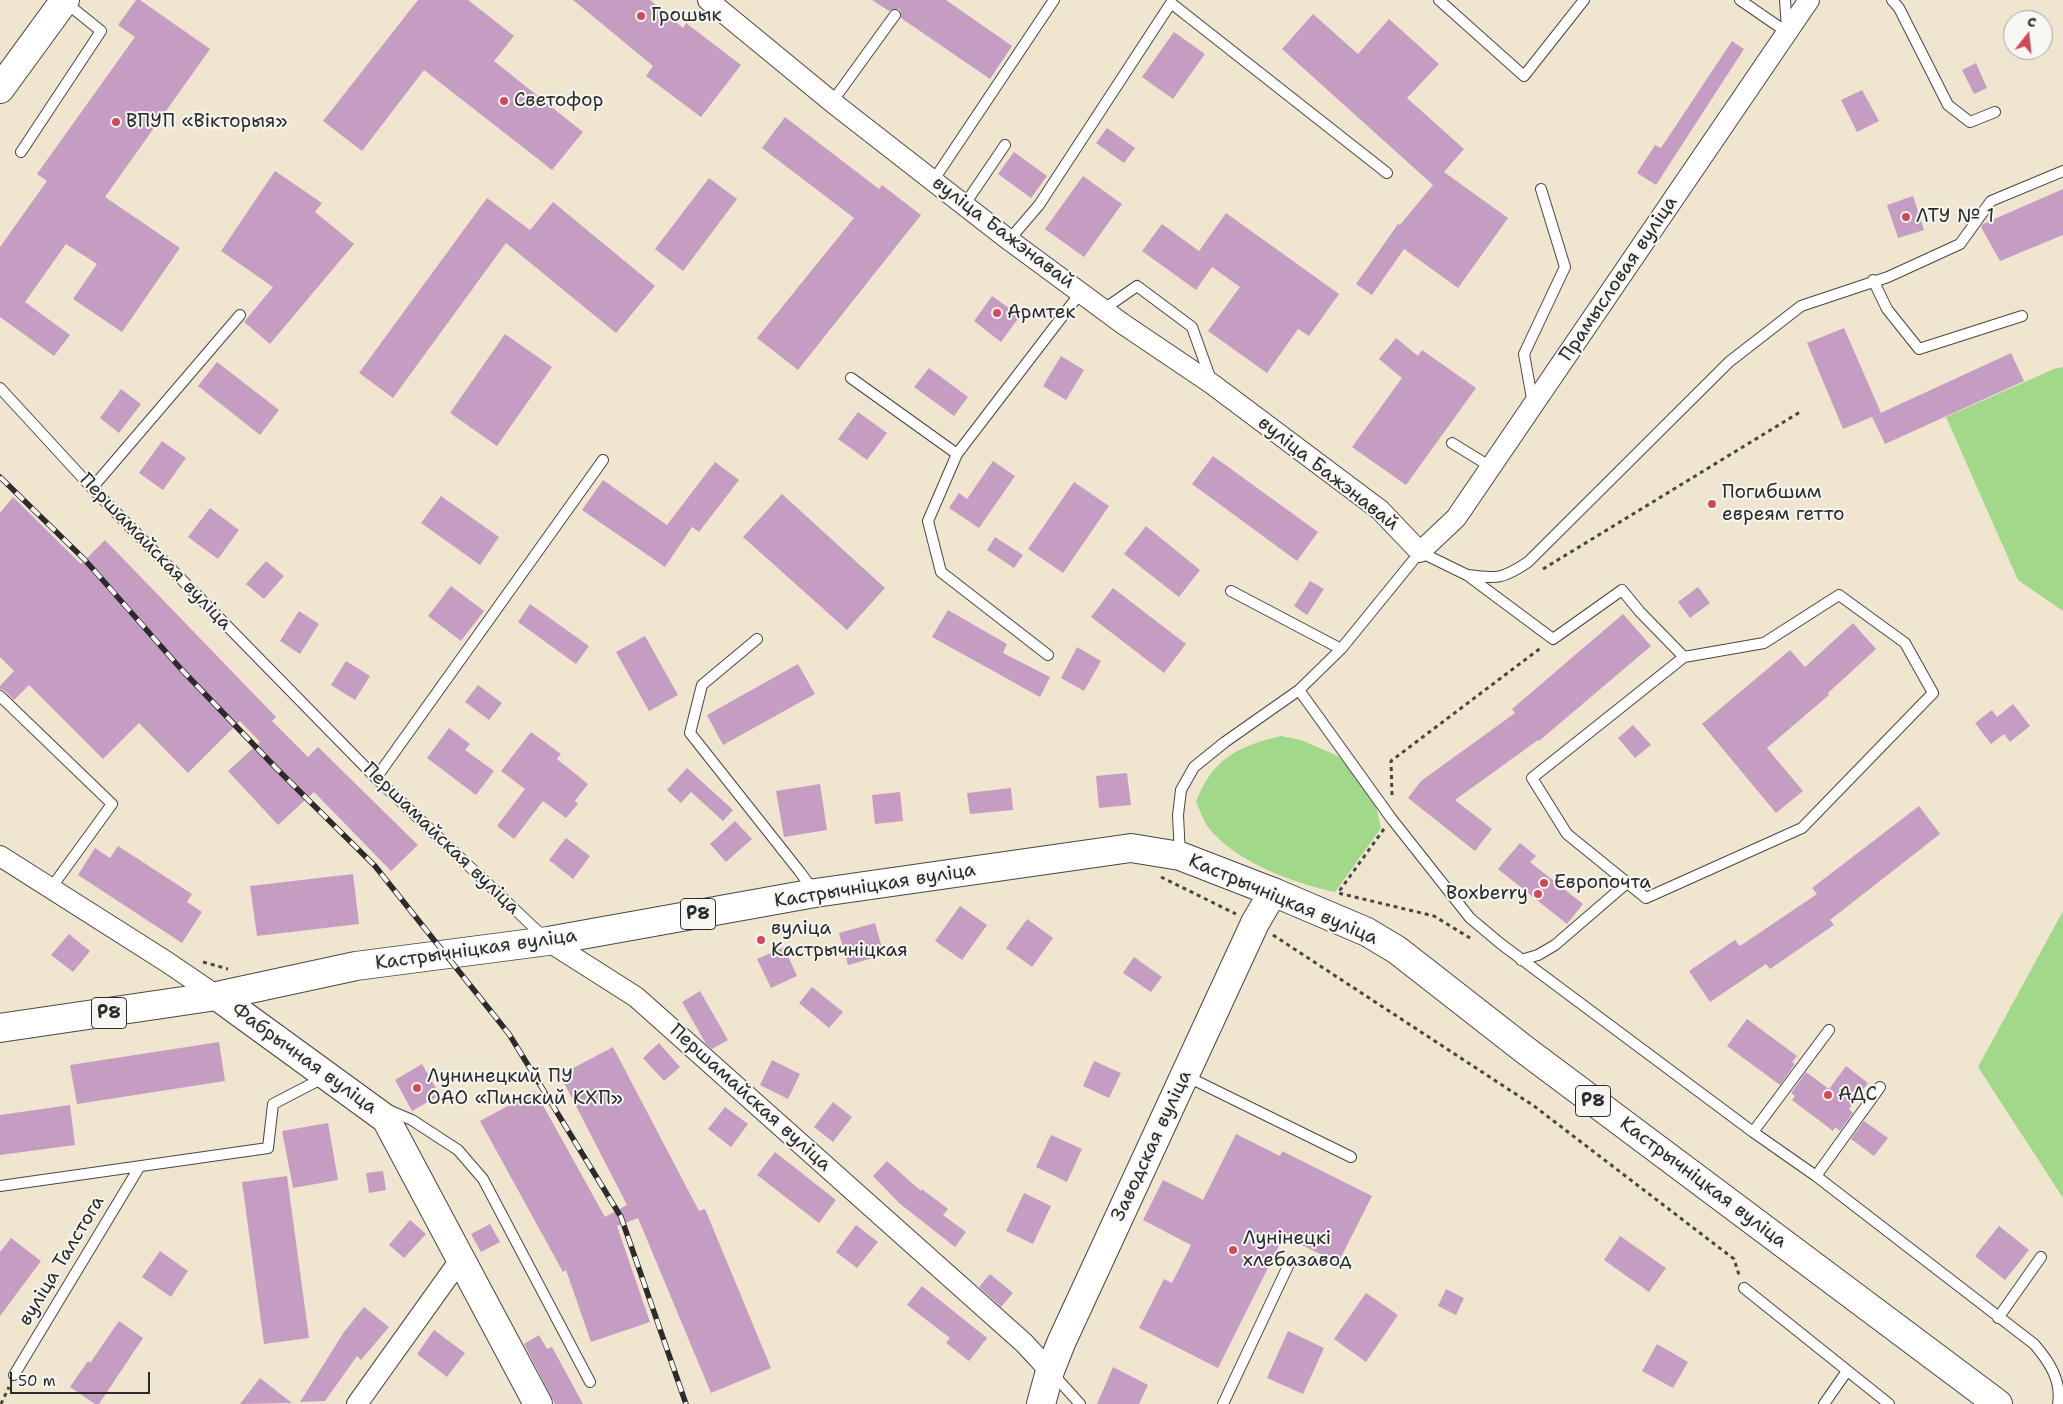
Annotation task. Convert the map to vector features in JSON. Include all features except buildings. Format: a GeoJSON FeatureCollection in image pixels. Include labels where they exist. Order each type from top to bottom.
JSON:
{"type":"FeatureCollection","features":[{"type":"Feature","properties":{"kind":"main road"},"geometry":{"type":"LineString","coordinates":[[0,89],[64,0]]}},
{"type":"Feature","properties":{"kind":"main road","name":"Кастрычніцкая вуліца"},"geometry":{"type":"LineString","coordinates":[[217,996],[356,966],[548,941],[815,893],[1131,848],[1180,856],[1273,892],[1367,932],[1397,950],[1524,1050],[1990,1398]]}},
{"type":"Feature","properties":{"kind":"main road","name":"Заводская вуліца"},"geometry":{"type":"LineString","coordinates":[[1041,1404],[1050,1371],[1061,1343],[1256,923],[1273,892]]}},
{"type":"Feature","properties":{"kind":"main road","name":"Р8"},"geometry":{"type":"LineString","coordinates":[[0,1028],[217,996]]}},
{"type":"Feature","properties":{"kind":"main road","name":"Фабрычная вуліца"},"geometry":{"type":"LineString","coordinates":[[217,996],[386,1118],[538,1404]]}},
{"type":"Feature","properties":{"kind":"street","name":"вуліца Бажэнавай"},"geometry":{"type":"LineString","coordinates":[[708,0],[832,102],[1009,240],[1212,384],[1380,510],[1420,552]]}},
{"type":"Feature","properties":{"kind":"street","name":"Прамысловая вуліца"},"geometry":{"type":"LineString","coordinates":[[1420,552],[1456,518],[1810,0]]}},
{"type":"Feature","properties":{"kind":"street","name":"Фабрычная вуліца"},"geometry":{"type":"LineString","coordinates":[[0,856],[217,996]]}},
{"type":"Feature","properties":{"kind":"street","name":"Першамайская вуліца"},"geometry":{"type":"LineString","coordinates":[[548,941],[636,997],[1024,1343],[1050,1371]]}},
{"type":"Feature","properties":{"kind":"street"},"geometry":{"type":"LineString","coordinates":[[357,1404],[460,1260]]}},
{"type":"Feature","properties":{"kind":"lane"},"geometry":{"type":"LineString","coordinates":[[21,152],[101,31],[64,0]]}},
{"type":"Feature","properties":{"kind":"lane"},"geometry":{"type":"LineString","coordinates":[[933,181],[1054,0]]}},
{"type":"Feature","properties":{"kind":"lane"},"geometry":{"type":"LineString","coordinates":[[1439,0],[1524,76],[1584,0]]}},
{"type":"Feature","properties":{"kind":"lane"},"geometry":{"type":"LineString","coordinates":[[1740,0],[1788,33]]}},
{"type":"Feature","properties":{"kind":"lane"},"geometry":{"type":"LineString","coordinates":[[1785,0],[1788,33]]}},
{"type":"Feature","properties":{"kind":"lane"},"geometry":{"type":"LineString","coordinates":[[1892,0],[1899,8],[1948,105],[1970,122],[1995,112]]}},
{"type":"Feature","properties":{"kind":"lane"},"geometry":{"type":"LineString","coordinates":[[1009,240],[1039,205],[1170,3],[1387,173]]}},
{"type":"Feature","properties":{"kind":"lane"},"geometry":{"type":"LineString","coordinates":[[832,102],[896,14]]}},
{"type":"Feature","properties":{"kind":"lane"},"geometry":{"type":"LineString","coordinates":[[965,204],[1006,145]]}},
{"type":"Feature","properties":{"kind":"lane"},"geometry":{"type":"LineString","coordinates":[[1466,575],[1492,579],[1510,574],[1528,562],[1729,362],[1801,306],[1873,280],[1888,277],[1960,244],[1991,201],[2063,171]]}},
{"type":"Feature","properties":{"kind":"lane"},"geometry":{"type":"LineString","coordinates":[[1533,405],[1524,354],[1565,267],[1541,189]]}},
{"type":"Feature","properties":{"kind":"lane"},"geometry":{"type":"LineString","coordinates":[[1873,280],[1886,309],[1919,349],[2022,316]]}},
{"type":"Feature","properties":{"kind":"lane"},"geometry":{"type":"LineString","coordinates":[[1104,309],[1137,286],[1192,327],[1212,384]]}},
{"type":"Feature","properties":{"kind":"lane"},"geometry":{"type":"LineString","coordinates":[[1048,655],[942,572],[928,521],[957,454],[1081,292]]}},
{"type":"Feature","properties":{"kind":"lane"},"geometry":{"type":"LineString","coordinates":[[92,488],[240,315]]}},
{"type":"Feature","properties":{"kind":"lane"},"geometry":{"type":"LineString","coordinates":[[852,378],[957,454]]}},
{"type":"Feature","properties":{"kind":"lane","name":"Першамайская вуліца"},"geometry":{"type":"LineString","coordinates":[[0,388],[92,488],[376,778],[548,941]]}},
{"type":"Feature","properties":{"kind":"lane"},"geometry":{"type":"LineString","coordinates":[[1452,443],[1490,467]]}},
{"type":"Feature","properties":{"kind":"lane"},"geometry":{"type":"LineString","coordinates":[[376,778],[603,460]]}},
{"type":"Feature","properties":{"kind":"lane"},"geometry":{"type":"LineString","coordinates":[[1180,856],[1178,814],[1181,790],[1194,767],[1225,742],[1299,690],[1341,649],[1420,552],[1466,575],[1553,639],[1622,590],[1640,612],[1684,657]]}},
{"type":"Feature","properties":{"kind":"lane"},"geometry":{"type":"LineString","coordinates":[[1231,591],[1341,649]]}},
{"type":"Feature","properties":{"kind":"lane"},"geometry":{"type":"LineString","coordinates":[[1839,595],[1905,643],[1933,693],[1802,828],[1646,898],[1567,834],[1532,778],[1684,657],[1764,643],[1839,595]]}},
{"type":"Feature","properties":{"kind":"lane"},"geometry":{"type":"LineString","coordinates":[[757,638],[702,685],[690,733],[815,893]]}},
{"type":"Feature","properties":{"kind":"lane"},"geometry":{"type":"LineString","coordinates":[[1299,690],[1392,818],[1470,918],[1521,960],[1816,1176],[2034,1344],[2047,1358],[2056,1378],[2059,1396],[2058,1404]]}},
{"type":"Feature","properties":{"kind":"lane"},"geometry":{"type":"LineString","coordinates":[[0,696],[112,804],[51,888]]}},
{"type":"Feature","properties":{"kind":"lane"},"geometry":{"type":"LineString","coordinates":[[1521,960],[1538,955],[1555,945],[1627,883]]}},
{"type":"Feature","properties":{"kind":"lane"},"geometry":{"type":"LineString","coordinates":[[1754,1132],[1829,1030]]}},
{"type":"Feature","properties":{"kind":"lane"},"geometry":{"type":"LineString","coordinates":[[0,1186],[268,1148],[273,1104],[327,1076]]}},
{"type":"Feature","properties":{"kind":"lane"},"geometry":{"type":"LineString","coordinates":[[1185,1076],[1351,1157]]}},
{"type":"Feature","properties":{"kind":"lane"},"geometry":{"type":"LineString","coordinates":[[1816,1176],[1880,1087]]}},
{"type":"Feature","properties":{"kind":"lane"},"geometry":{"type":"LineString","coordinates":[[355,1096],[412,1120],[458,1150],[484,1178],[590,1382]]}},
{"type":"Feature","properties":{"kind":"lane","name":"вуліца Талстога"},"geometry":{"type":"LineString","coordinates":[[14,1374],[140,1166]]}},
{"type":"Feature","properties":{"kind":"lane"},"geometry":{"type":"LineString","coordinates":[[1998,1318],[2041,1258]]}},
{"type":"Feature","properties":{"kind":"lane"},"geometry":{"type":"LineString","coordinates":[[1223,1404],[1289,1264]]}},
{"type":"Feature","properties":{"kind":"lane"},"geometry":{"type":"LineString","coordinates":[[1744,1288],[1889,1404]]}},
{"type":"Feature","properties":{"kind":"lane"},"geometry":{"type":"LineString","coordinates":[[1050,1371],[1080,1404]]}},
{"type":"Feature","properties":{"kind":"lane"},"geometry":{"type":"LineString","coordinates":[[1824,1404],[1847,1371]]}},
{"type":"Feature","properties":{"kind":"path"},"geometry":{"type":"LineString","coordinates":[[1510,574],[1527,578],[1800,412]]}},
{"type":"Feature","properties":{"kind":"path"},"geometry":{"type":"LineString","coordinates":[[1500,944],[1482,946],[1434,916],[1338,893],[1392,818],[1391,761],[1553,639]]}},
{"type":"Feature","properties":{"kind":"path"},"geometry":{"type":"LineString","coordinates":[[1158,876],[1242,917]]}},
{"type":"Feature","properties":{"kind":"path"},"geometry":{"type":"LineString","coordinates":[[1269,933],[1534,1106],[1734,1259],[1744,1288]]}},
{"type":"Feature","properties":{"kind":"green space"},"geometry":{"type":"Polygon","coordinates":[[[2063,367],[2063,611],[2018,580],[1946,417],[2054,369],[2063,367]]]}},
{"type":"Feature","properties":{"kind":"green space"},"geometry":{"type":"Polygon","coordinates":[[[1281,736],[1301,740],[1338,756],[1356,774],[1375,802],[1381,828],[1335,892],[1283,877],[1233,851],[1208,827],[1196,802],[1202,787],[1210,775],[1228,757],[1252,744],[1281,736]]]}},
{"type":"Feature","properties":{"kind":"green space"},"geometry":{"type":"Polygon","coordinates":[[[2063,911],[2063,1198],[1978,1067],[2063,911]]]}},
{"type":"Feature","properties":{"kind":"railway"},"geometry":{"type":"LineString","coordinates":[[0,477],[85,560],[181,669],[277,769],[375,866],[509,1034],[621,1217],[686,1404]]}},
{"type":"Feature","properties":{"kind":"place","name":"Грошык"},"geometry":{"type":"Point","coordinates":[641,16]}},
{"type":"Feature","properties":{"kind":"place","name":"Светофор"},"geometry":{"type":"Point","coordinates":[504,101]}},
{"type":"Feature","properties":{"kind":"place","name":"ВПУП «Вікторыя»"},"geometry":{"type":"Point","coordinates":[116,122]}},
{"type":"Feature","properties":{"kind":"place","name":"ЛТУ № 1"},"geometry":{"type":"Point","coordinates":[1906,217]}},
{"type":"Feature","properties":{"kind":"place","name":"Армтек"},"geometry":{"type":"Point","coordinates":[997,313]}},
{"type":"Feature","properties":{"kind":"place","name":"Погибшим евреям гетто"},"geometry":{"type":"Point","coordinates":[1712,504]}},
{"type":"Feature","properties":{"kind":"place","name":"Европочта"},"geometry":{"type":"Point","coordinates":[1544,883]}},
{"type":"Feature","properties":{"kind":"place","name":"Boxberry"},"geometry":{"type":"Point","coordinates":[1538,894]}},
{"type":"Feature","properties":{"kind":"place","name":"вуліца Кастрычніцкая"},"geometry":{"type":"Point","coordinates":[761,940]}},
{"type":"Feature","properties":{"kind":"place","name":"Лунинецкий ПУ ОАО «Пинский КХП»"},"geometry":{"type":"Point","coordinates":[417,1088]}},
{"type":"Feature","properties":{"kind":"place","name":"АДС"},"geometry":{"type":"Point","coordinates":[1828,1095]}},
{"type":"Feature","properties":{"kind":"place","name":"Лунінецкі хлебазавод"},"geometry":{"type":"Point","coordinates":[1233,1250]}}]}
